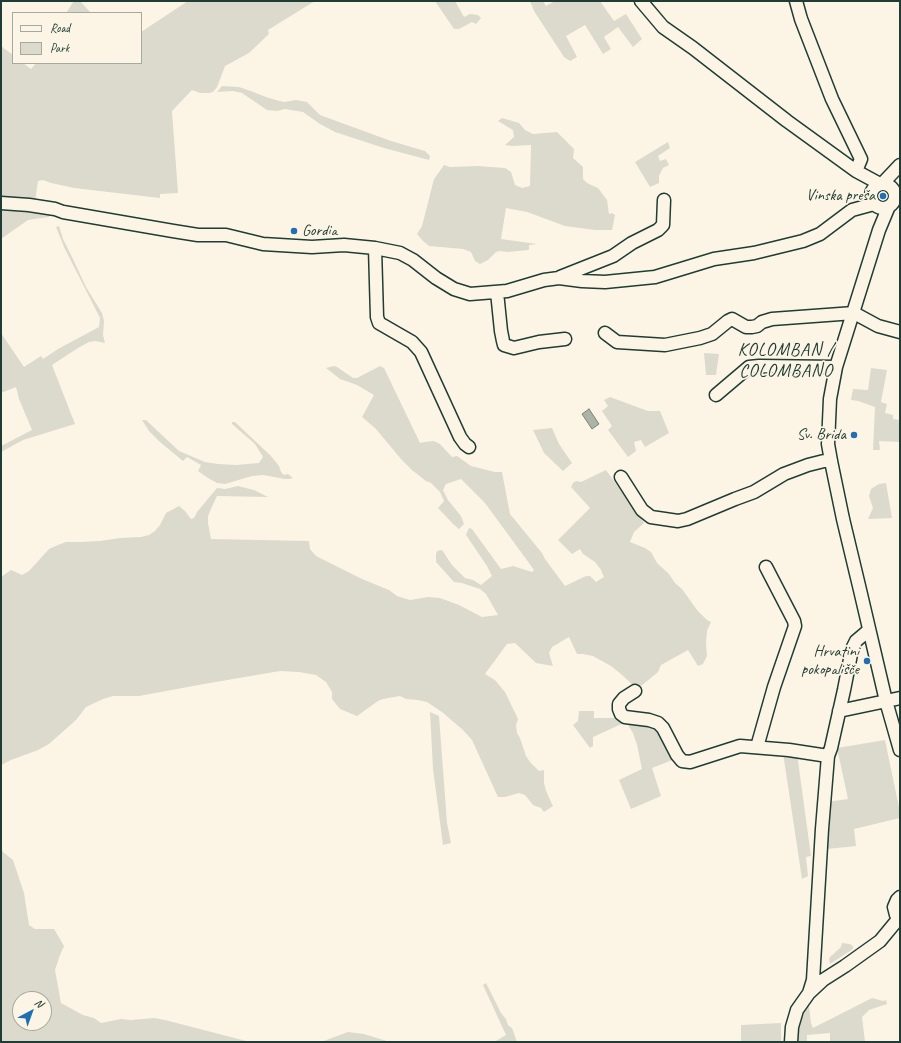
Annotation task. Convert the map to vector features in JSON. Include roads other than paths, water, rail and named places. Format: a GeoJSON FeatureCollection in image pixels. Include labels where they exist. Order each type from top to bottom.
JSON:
{"type":"FeatureCollection","features":[{"type":"Feature","properties":{"kind":"street"},"geometry":{"type":"LineString","coordinates":[[641,1],[663,27],[693,48],[787,121],[858,173],[867,177],[885,198]]}},
{"type":"Feature","properties":{"kind":"street"},"geometry":{"type":"LineString","coordinates":[[796,1],[801,20],[832,99],[861,159],[858,173]]}},
{"type":"Feature","properties":{"kind":"street"},"geometry":{"type":"LineString","coordinates":[[900,165],[885,198],[879,230],[836,368],[830,399],[828,444],[869,630],[886,701],[900,750]]}},
{"type":"Feature","properties":{"kind":"street"},"geometry":{"type":"LineString","coordinates":[[559,278],[605,282],[655,277],[714,259],[754,253],[803,241],[820,234],[852,210],[855,205],[885,198]]}},
{"type":"Feature","properties":{"kind":"street"},"geometry":{"type":"LineString","coordinates":[[1,203],[55,209],[63,212],[173,231],[198,235],[226,236],[264,244],[312,247],[344,245],[375,248],[400,253],[413,260],[436,278],[454,289],[470,294],[507,291],[544,280],[559,278],[614,256],[632,243],[658,230],[663,225],[664,200]]}},
{"type":"Feature","properties":{"kind":"street"},"geometry":{"type":"LineString","coordinates":[[375,248],[376,317],[379,323],[412,342],[420,352],[460,437],[469,447]]}},
{"type":"Feature","properties":{"kind":"street"},"geometry":{"type":"LineString","coordinates":[[497,292],[501,332],[504,345],[514,348],[539,342],[565,339]]}},
{"type":"Feature","properties":{"kind":"street"},"geometry":{"type":"LineString","coordinates":[[605,333],[616,342],[665,345],[712,334],[732,319],[746,326],[752,327],[772,319],[854,313],[878,326],[900,332]]}},
{"type":"Feature","properties":{"kind":"street"},"geometry":{"type":"LineString","coordinates":[[716,395],[749,367],[789,366],[836,368]]}},
{"type":"Feature","properties":{"kind":"street"},"geometry":{"type":"LineString","coordinates":[[621,477],[642,510],[651,517],[678,521],[687,519],[754,492],[770,482],[808,464],[831,461]]}},
{"type":"Feature","properties":{"kind":"street"},"geometry":{"type":"LineString","coordinates":[[757,747],[774,687],[796,626],[766,567]]}},
{"type":"Feature","properties":{"kind":"street"},"geometry":{"type":"LineString","coordinates":[[809,993],[813,980],[828,756],[852,649],[856,641],[869,630]]}},
{"type":"Feature","properties":{"kind":"street"},"geometry":{"type":"LineString","coordinates":[[635,691],[624,698],[619,704],[621,714],[625,717],[649,720],[658,723],[663,728],[677,756],[682,761],[690,762],[740,746],[789,750],[828,756]]}},
{"type":"Feature","properties":{"kind":"street"},"geometry":{"type":"LineString","coordinates":[[839,711],[900,698]]}},
{"type":"Feature","properties":{"kind":"street"},"geometry":{"type":"LineString","coordinates":[[791,1042],[792,1026],[797,1010],[809,993],[823,980],[880,941],[900,918],[896,915],[894,907],[900,896]]}},
{"type":"Feature","properties":{"kind":"place","name":"Vinska preša"},"geometry":{"type":"Point","coordinates":[883,196]}},
{"type":"Feature","properties":{"kind":"place","name":"Gordia"},"geometry":{"type":"Point","coordinates":[294,231]}},
{"type":"Feature","properties":{"kind":"place","name":"Sv. Brida"},"geometry":{"type":"Point","coordinates":[854,435]}},
{"type":"Feature","properties":{"kind":"place","name":"Hrvatini pokopališče"},"geometry":{"type":"Point","coordinates":[867,661]}},
{"type":"Feature","properties":{"kind":"district","name":"KOLOMBAN / COLOMBANO"},"geometry":{"type":"Point","coordinates":[786,360]}}]}
